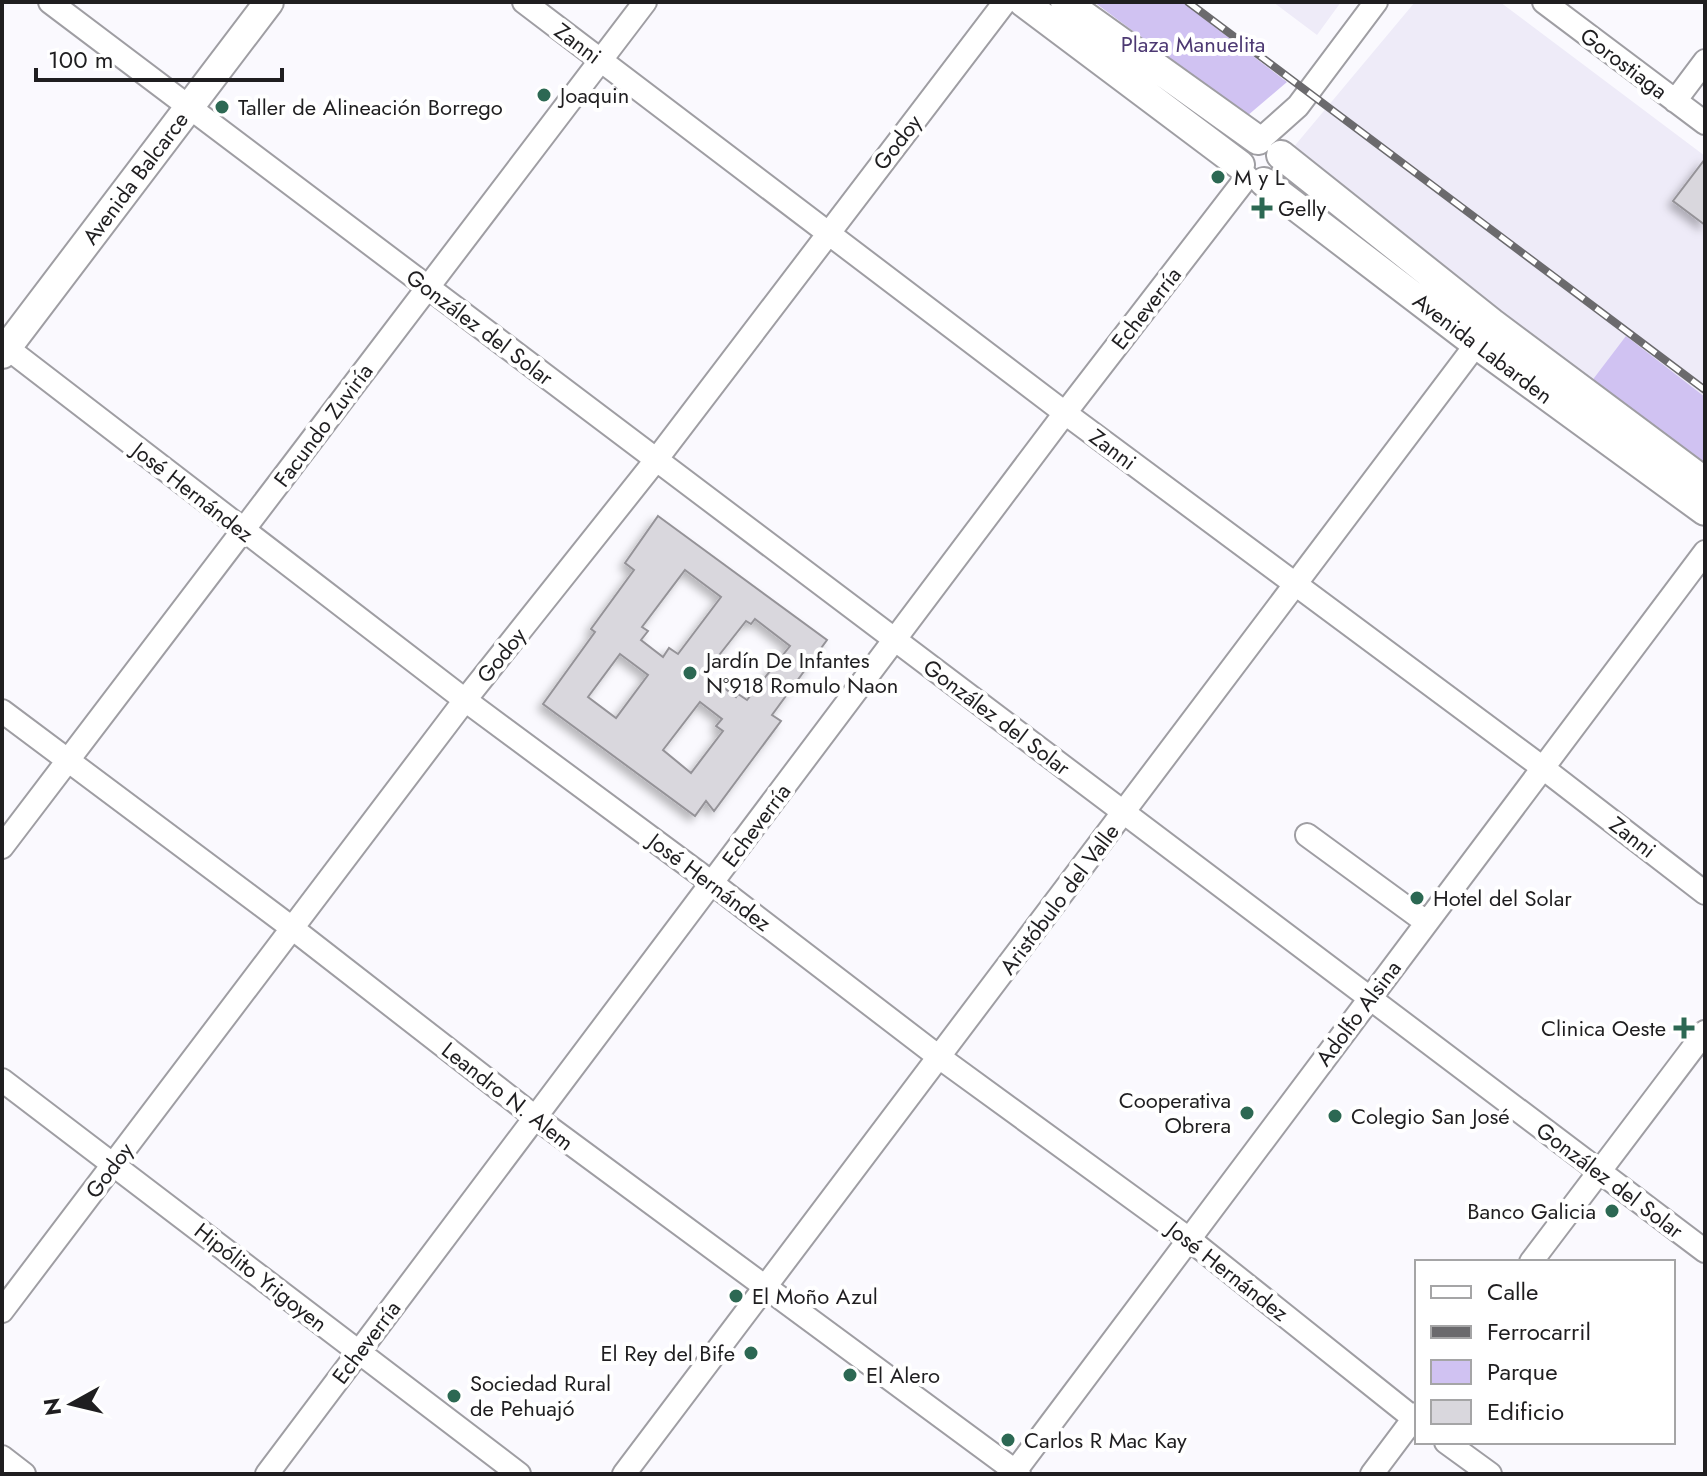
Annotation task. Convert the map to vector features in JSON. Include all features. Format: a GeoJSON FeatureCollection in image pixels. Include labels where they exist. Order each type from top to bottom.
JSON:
{"type":"FeatureCollection","features":[{"type":"Feature","properties":{"kind":"main road","name":"Avenida Balcarce"},"geometry":{"type":"LineString","coordinates":[[3,343],[182,102],[247,2]]}},
{"type":"Feature","properties":{"kind":"main road","name":"Avenida Balcarce"},"geometry":{"type":"LineString","coordinates":[[182,102],[269,2]]}},
{"type":"Feature","properties":{"kind":"main road","name":"Avenida Labarden"},"geometry":{"type":"LineString","coordinates":[[1023,2],[1250,174],[1705,482]]}},
{"type":"Feature","properties":{"kind":"main road","name":"Avenida Labarden"},"geometry":{"type":"LineString","coordinates":[[1065,2],[1270,147],[1484,334],[1705,511]]}},
{"type":"Feature","properties":{"kind":"main road"},"geometry":{"type":"LineString","coordinates":[[1270,147],[1278,172],[1250,174],[1239,156],[1243,148],[1270,147]]}},
{"type":"Feature","properties":{"kind":"street","name":"González del Solar"},"geometry":{"type":"LineString","coordinates":[[50,2],[1705,1251]]}},
{"type":"Feature","properties":{"kind":"street","name":"Zanni"},"geometry":{"type":"LineString","coordinates":[[524,2],[1705,893]]}},
{"type":"Feature","properties":{"kind":"street","name":"Facundo Zuviría"},"geometry":{"type":"LineString","coordinates":[[2,847],[645,2]]}},
{"type":"Feature","properties":{"kind":"street","name":"Godoy"},"geometry":{"type":"LineString","coordinates":[[2,1311],[465,700],[656,460],[1005,2]]}},
{"type":"Feature","properties":{"kind":"street"},"geometry":{"type":"LineString","coordinates":[[1270,147],[1376,2]]}},
{"type":"Feature","properties":{"kind":"street","name":"Gorostiaga"},"geometry":{"type":"LineString","coordinates":[[1544,2],[1705,123]]}},
{"type":"Feature","properties":{"kind":"street"},"geometry":{"type":"LineString","coordinates":[[1675,101],[1705,61]]}},
{"type":"Feature","properties":{"kind":"street","name":"Echeverría"},"geometry":{"type":"LineString","coordinates":[[267,1474],[1065,413],[1250,174]]}},
{"type":"Feature","properties":{"kind":"street","name":"Aristóbulo del Valle"},"geometry":{"type":"LineString","coordinates":[[624,1474],[1484,334]]}},
{"type":"Feature","properties":{"kind":"street","name":"José Hernández"},"geometry":{"type":"LineString","coordinates":[[3,343],[465,700],[712,883],[939,1057],[1189,1239],[1415,1417]]}},
{"type":"Feature","properties":{"kind":"street","name":"Adolfo Alsina"},"geometry":{"type":"LineString","coordinates":[[1016,1473],[1705,552]]}},
{"type":"Feature","properties":{"kind":"street","name":"Leandro N. Alem"},"geometry":{"type":"LineString","coordinates":[[2,711],[292,928],[535,1117],[1016,1473]]}},
{"type":"Feature","properties":{"kind":"street"},"geometry":{"type":"LineString","coordinates":[[1307,835],[1426,922]]}},
{"type":"Feature","properties":{"kind":"street"},"geometry":{"type":"LineString","coordinates":[[1532,1260],[1705,1032]]}},
{"type":"Feature","properties":{"kind":"street","name":"Hipólito Yrigoyen"},"geometry":{"type":"LineString","coordinates":[[2,1080],[519,1474]]}},
{"type":"Feature","properties":{"kind":"street"},"geometry":{"type":"LineString","coordinates":[[1372,1474],[1415,1419]]}},
{"type":"Feature","properties":{"kind":"street"},"geometry":{"type":"LineString","coordinates":[[1449,1444],[1490,1474]]}},
{"type":"Feature","properties":{"kind":"street"},"geometry":{"type":"LineString","coordinates":[[2,1457],[24,1474]]}},
{"type":"Feature","properties":{"kind":"shaded area"},"geometry":{"type":"Polygon","coordinates":[[[1273,2],[1341,2],[1317,35],[1273,2]]]}},
{"type":"Feature","properties":{"kind":"shaded area"},"geometry":{"type":"Polygon","coordinates":[[[1415,2],[1500,2],[1705,156],[1705,469],[1287,155],[1415,2]]]}},
{"type":"Feature","properties":{"kind":"green space","name":"Plaza Manuelita"},"geometry":{"type":"Polygon","coordinates":[[[1094,2],[1182,2],[1287,82],[1247,116],[1094,2]]]}},
{"type":"Feature","properties":{"kind":"green space"},"geometry":{"type":"Polygon","coordinates":[[[1626,336],[1705,397],[1705,470],[1591,382],[1626,336]]]}},
{"type":"Feature","properties":{"kind":"building"},"geometry":{"type":"Polygon","coordinates":[[[1705,159],[1705,225],[1673,201],[1705,159]]]}},
{"type":"Feature","properties":{"kind":"building"},"geometry":{"type":"Polygon","coordinates":[[[658,516],[827,640],[772,715],[781,721],[714,811],[706,801],[695,816],[543,704],[595,632],[591,629],[634,570],[625,563],[658,516]],[[685,570],[642,627],[648,631],[641,640],[663,657],[669,648],[678,654],[721,597],[685,570]],[[755,619],[751,624],[746,621],[705,673],[736,697],[738,694],[747,700],[790,646],[755,619]],[[620,654],[588,697],[616,718],[648,675],[620,654]],[[700,702],[663,750],[691,773],[723,731],[716,726],[722,719],[700,702]]]}},
{"type":"Feature","properties":{"kind":"railway"},"geometry":{"type":"LineString","coordinates":[[1188,2],[1705,390]]}},
{"type":"Feature","properties":{"kind":"place","name":"Joaquin"},"geometry":{"type":"Point","coordinates":[544,95]}},
{"type":"Feature","properties":{"kind":"place","name":"Taller de Alineación Borrego"},"geometry":{"type":"Point","coordinates":[222,107]}},
{"type":"Feature","properties":{"kind":"place","name":"M y L"},"geometry":{"type":"Point","coordinates":[1218,177]}},
{"type":"Feature","properties":{"kind":"place","name":"Gelly"},"geometry":{"type":"Point","coordinates":[1262,208]}},
{"type":"Feature","properties":{"kind":"place","name":"Jardín De Infantes Nº918 Romulo Naon"},"geometry":{"type":"Point","coordinates":[690,673]}},
{"type":"Feature","properties":{"kind":"place","name":"Hotel del Solar"},"geometry":{"type":"Point","coordinates":[1417,898]}},
{"type":"Feature","properties":{"kind":"place","name":"Clinica Oeste"},"geometry":{"type":"Point","coordinates":[1684,1028]}},
{"type":"Feature","properties":{"kind":"place","name":"Cooperativa Obrera"},"geometry":{"type":"Point","coordinates":[1247,1113]}},
{"type":"Feature","properties":{"kind":"place","name":"Colegio San José"},"geometry":{"type":"Point","coordinates":[1335,1116]}},
{"type":"Feature","properties":{"kind":"place","name":"Banco Galicia"},"geometry":{"type":"Point","coordinates":[1612,1211]}},
{"type":"Feature","properties":{"kind":"place","name":"El Moño Azul"},"geometry":{"type":"Point","coordinates":[736,1296]}},
{"type":"Feature","properties":{"kind":"place","name":"El Rey del Bife"},"geometry":{"type":"Point","coordinates":[751,1353]}},
{"type":"Feature","properties":{"kind":"place","name":"El Alero"},"geometry":{"type":"Point","coordinates":[850,1375]}},
{"type":"Feature","properties":{"kind":"place","name":"Sociedad Rural de Pehuajó"},"geometry":{"type":"Point","coordinates":[454,1396]}},
{"type":"Feature","properties":{"kind":"place","name":"Carlos R Mac Kay"},"geometry":{"type":"Point","coordinates":[1008,1440]}}]}
